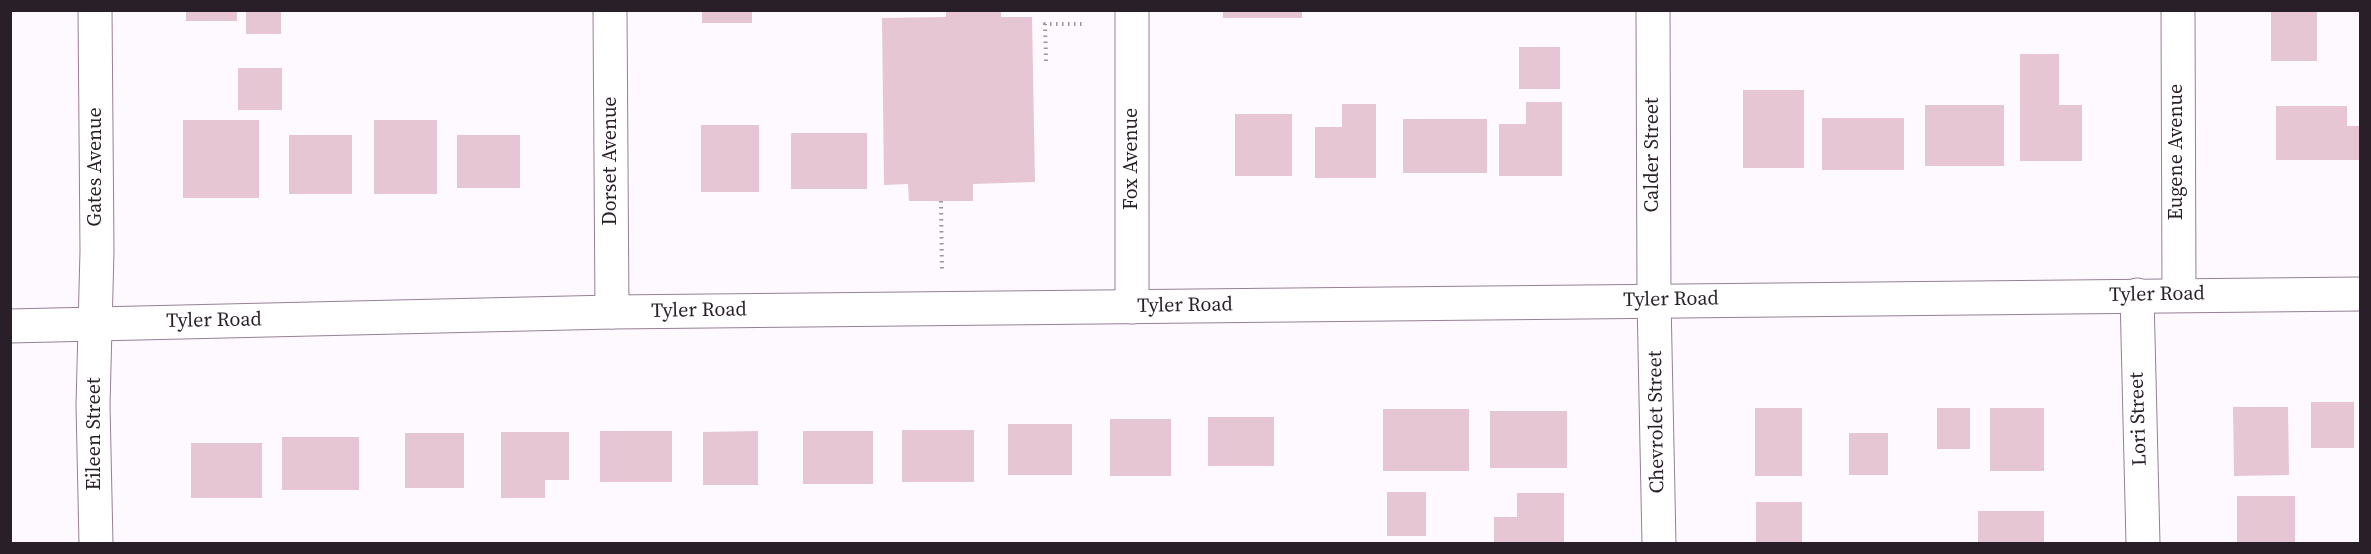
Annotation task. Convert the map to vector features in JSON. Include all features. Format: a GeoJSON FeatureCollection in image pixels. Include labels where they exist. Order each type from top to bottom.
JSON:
{"type":"FeatureCollection","features":[{"type":"Feature","properties":{"kind":"street","name":"Gates Avenue"},"geometry":{"type":"LineString","coordinates":[[95,10],[96,324]]}},
{"type":"Feature","properties":{"kind":"street","name":"Dorset Avenue"},"geometry":{"type":"LineString","coordinates":[[610,10],[612,312]]}},
{"type":"Feature","properties":{"kind":"street","name":"Fox Avenue"},"geometry":{"type":"LineString","coordinates":[[1132,10],[1132,307]]}},
{"type":"Feature","properties":{"kind":"street","name":"Calder Street"},"geometry":{"type":"LineString","coordinates":[[1653,10],[1654,300]]}},
{"type":"Feature","properties":{"kind":"street","name":"Eugene Avenue"},"geometry":{"type":"LineString","coordinates":[[2178,10],[2179,294]]}},
{"type":"Feature","properties":{"kind":"street","name":"Tyler Road"},"geometry":{"type":"LineString","coordinates":[[10,326],[612,312],[2179,294],[2361,294]]}},
{"type":"Feature","properties":{"kind":"street","name":"Lori Street"},"geometry":{"type":"LineString","coordinates":[[2137,295],[2143,543]]}},
{"type":"Feature","properties":{"kind":"street","name":"Chevrolet Street"},"geometry":{"type":"LineString","coordinates":[[1654,300],[1659,543]]}},
{"type":"Feature","properties":{"kind":"street","name":"Eileen Street"},"geometry":{"type":"LineString","coordinates":[[96,324],[93,405],[96,543]]}},
{"type":"Feature","properties":{"kind":"path"},"geometry":{"type":"LineString","coordinates":[[1046,61],[1046,24],[1085,24]]}},
{"type":"Feature","properties":{"kind":"path"},"geometry":{"type":"LineString","coordinates":[[941,201],[943,309]]}},
{"type":"Feature","properties":{"kind":"building"},"geometry":{"type":"Polygon","coordinates":[[[186,10],[237,10],[237,21],[186,21],[186,10]]]}},
{"type":"Feature","properties":{"kind":"building"},"geometry":{"type":"Polygon","coordinates":[[[246,10],[281,10],[281,34],[246,34],[246,10]]]}},
{"type":"Feature","properties":{"kind":"building"},"geometry":{"type":"Polygon","coordinates":[[[702,10],[752,10],[752,23],[702,23],[702,10]]]}},
{"type":"Feature","properties":{"kind":"building"},"geometry":{"type":"Polygon","coordinates":[[[946,10],[1001,10],[1001,17],[1032,17],[1035,182],[973,184],[973,201],[909,201],[908,184],[884,185],[882,18],[946,17],[946,10]]]}},
{"type":"Feature","properties":{"kind":"building"},"geometry":{"type":"Polygon","coordinates":[[[1223,10],[1302,10],[1302,18],[1223,18],[1223,10]]]}},
{"type":"Feature","properties":{"kind":"building"},"geometry":{"type":"Polygon","coordinates":[[[2271,10],[2317,10],[2317,61],[2271,61],[2271,10]]]}},
{"type":"Feature","properties":{"kind":"building"},"geometry":{"type":"Polygon","coordinates":[[[1519,47],[1560,47],[1560,89],[1519,89],[1519,47]]]}},
{"type":"Feature","properties":{"kind":"building"},"geometry":{"type":"Polygon","coordinates":[[[2020,54],[2059,54],[2059,105],[2082,105],[2082,161],[2020,161],[2020,54]]]}},
{"type":"Feature","properties":{"kind":"building"},"geometry":{"type":"Polygon","coordinates":[[[238,68],[282,68],[282,110],[238,110],[238,68]]]}},
{"type":"Feature","properties":{"kind":"building"},"geometry":{"type":"Polygon","coordinates":[[[1743,90],[1804,90],[1804,168],[1743,168],[1743,90]]]}},
{"type":"Feature","properties":{"kind":"building"},"geometry":{"type":"Polygon","coordinates":[[[1526,102],[1562,102],[1562,176],[1499,176],[1499,124],[1526,124],[1526,102]]]}},
{"type":"Feature","properties":{"kind":"building"},"geometry":{"type":"Polygon","coordinates":[[[1342,104],[1376,104],[1376,178],[1315,178],[1315,127],[1342,127],[1342,104]]]}},
{"type":"Feature","properties":{"kind":"building"},"geometry":{"type":"Polygon","coordinates":[[[1925,105],[2004,105],[2004,166],[1925,166],[1925,105]]]}},
{"type":"Feature","properties":{"kind":"building"},"geometry":{"type":"Polygon","coordinates":[[[2276,106],[2347,106],[2347,126],[2360,126],[2360,160],[2276,160],[2276,106]]]}},
{"type":"Feature","properties":{"kind":"building"},"geometry":{"type":"Polygon","coordinates":[[[1235,114],[1292,114],[1292,176],[1235,176],[1235,114]]]}},
{"type":"Feature","properties":{"kind":"building"},"geometry":{"type":"Polygon","coordinates":[[[1822,118],[1904,118],[1904,170],[1822,170],[1822,118]]]}},
{"type":"Feature","properties":{"kind":"building"},"geometry":{"type":"Polygon","coordinates":[[[1403,119],[1487,119],[1487,173],[1403,173],[1403,119]]]}},
{"type":"Feature","properties":{"kind":"building"},"geometry":{"type":"Polygon","coordinates":[[[183,120],[259,120],[259,198],[183,198],[183,120]]]}},
{"type":"Feature","properties":{"kind":"building"},"geometry":{"type":"Polygon","coordinates":[[[374,120],[437,120],[437,194],[374,194],[374,120]]]}},
{"type":"Feature","properties":{"kind":"building"},"geometry":{"type":"Polygon","coordinates":[[[701,125],[759,125],[759,192],[701,192],[701,125]]]}},
{"type":"Feature","properties":{"kind":"building"},"geometry":{"type":"Polygon","coordinates":[[[791,133],[867,133],[867,189],[791,189],[791,133]]]}},
{"type":"Feature","properties":{"kind":"building"},"geometry":{"type":"Polygon","coordinates":[[[289,135],[352,135],[352,194],[289,194],[289,135]]]}},
{"type":"Feature","properties":{"kind":"building"},"geometry":{"type":"Polygon","coordinates":[[[457,135],[520,135],[520,188],[457,188],[457,135]]]}},
{"type":"Feature","properties":{"kind":"building"},"geometry":{"type":"Polygon","coordinates":[[[2311,402],[2354,402],[2354,448],[2311,448],[2311,402]]]}},
{"type":"Feature","properties":{"kind":"building"},"geometry":{"type":"Polygon","coordinates":[[[2233,407],[2288,407],[2289,475],[2234,476],[2233,407]]]}},
{"type":"Feature","properties":{"kind":"building"},"geometry":{"type":"Polygon","coordinates":[[[1755,408],[1802,408],[1802,476],[1755,476],[1755,408]]]}},
{"type":"Feature","properties":{"kind":"building"},"geometry":{"type":"Polygon","coordinates":[[[1937,408],[1970,408],[1970,449],[1937,449],[1937,408]]]}},
{"type":"Feature","properties":{"kind":"building"},"geometry":{"type":"Polygon","coordinates":[[[1990,408],[2044,408],[2044,471],[1990,471],[1990,408]]]}},
{"type":"Feature","properties":{"kind":"building"},"geometry":{"type":"Polygon","coordinates":[[[1383,409],[1469,409],[1469,471],[1383,471],[1383,409]]]}},
{"type":"Feature","properties":{"kind":"building"},"geometry":{"type":"Polygon","coordinates":[[[1490,411],[1567,411],[1567,468],[1490,468],[1490,411]]]}},
{"type":"Feature","properties":{"kind":"building"},"geometry":{"type":"Polygon","coordinates":[[[1208,417],[1274,417],[1274,466],[1208,466],[1208,417]]]}},
{"type":"Feature","properties":{"kind":"building"},"geometry":{"type":"Polygon","coordinates":[[[1110,419],[1171,419],[1171,476],[1110,476],[1110,419]]]}},
{"type":"Feature","properties":{"kind":"building"},"geometry":{"type":"Polygon","coordinates":[[[1008,424],[1072,424],[1072,475],[1008,475],[1008,424]]]}},
{"type":"Feature","properties":{"kind":"building"},"geometry":{"type":"Polygon","coordinates":[[[902,430],[974,430],[974,482],[902,482],[902,430]]]}},
{"type":"Feature","properties":{"kind":"building"},"geometry":{"type":"Polygon","coordinates":[[[600,431],[672,431],[672,482],[600,482],[600,431]]]}},
{"type":"Feature","properties":{"kind":"building"},"geometry":{"type":"Polygon","coordinates":[[[758,431],[758,485],[703,485],[703,432],[758,431]]]}},
{"type":"Feature","properties":{"kind":"building"},"geometry":{"type":"Polygon","coordinates":[[[803,431],[873,431],[873,484],[803,484],[803,431]]]}},
{"type":"Feature","properties":{"kind":"building"},"geometry":{"type":"Polygon","coordinates":[[[501,432],[569,432],[569,480],[545,480],[545,498],[501,498],[501,432]]]}},
{"type":"Feature","properties":{"kind":"building"},"geometry":{"type":"Polygon","coordinates":[[[405,433],[464,433],[464,488],[405,488],[405,433]]]}},
{"type":"Feature","properties":{"kind":"building"},"geometry":{"type":"Polygon","coordinates":[[[1849,433],[1888,433],[1888,475],[1849,475],[1849,433]]]}},
{"type":"Feature","properties":{"kind":"building"},"geometry":{"type":"Polygon","coordinates":[[[282,437],[359,437],[359,490],[282,490],[282,437]]]}},
{"type":"Feature","properties":{"kind":"building"},"geometry":{"type":"Polygon","coordinates":[[[191,443],[262,443],[262,498],[191,498],[191,443]]]}},
{"type":"Feature","properties":{"kind":"building"},"geometry":{"type":"Polygon","coordinates":[[[1387,492],[1426,492],[1426,536],[1387,536],[1387,492]]]}},
{"type":"Feature","properties":{"kind":"building"},"geometry":{"type":"Polygon","coordinates":[[[1517,493],[1564,493],[1564,544],[1494,544],[1494,517],[1517,517],[1517,493]]]}},
{"type":"Feature","properties":{"kind":"building"},"geometry":{"type":"Polygon","coordinates":[[[2237,496],[2295,496],[2295,544],[2237,544],[2237,496]]]}},
{"type":"Feature","properties":{"kind":"building"},"geometry":{"type":"Polygon","coordinates":[[[1756,502],[1802,502],[1802,544],[1756,544],[1756,502]]]}},
{"type":"Feature","properties":{"kind":"building"},"geometry":{"type":"Polygon","coordinates":[[[1978,511],[2044,511],[2044,544],[1978,544],[1978,511]]]}}]}
